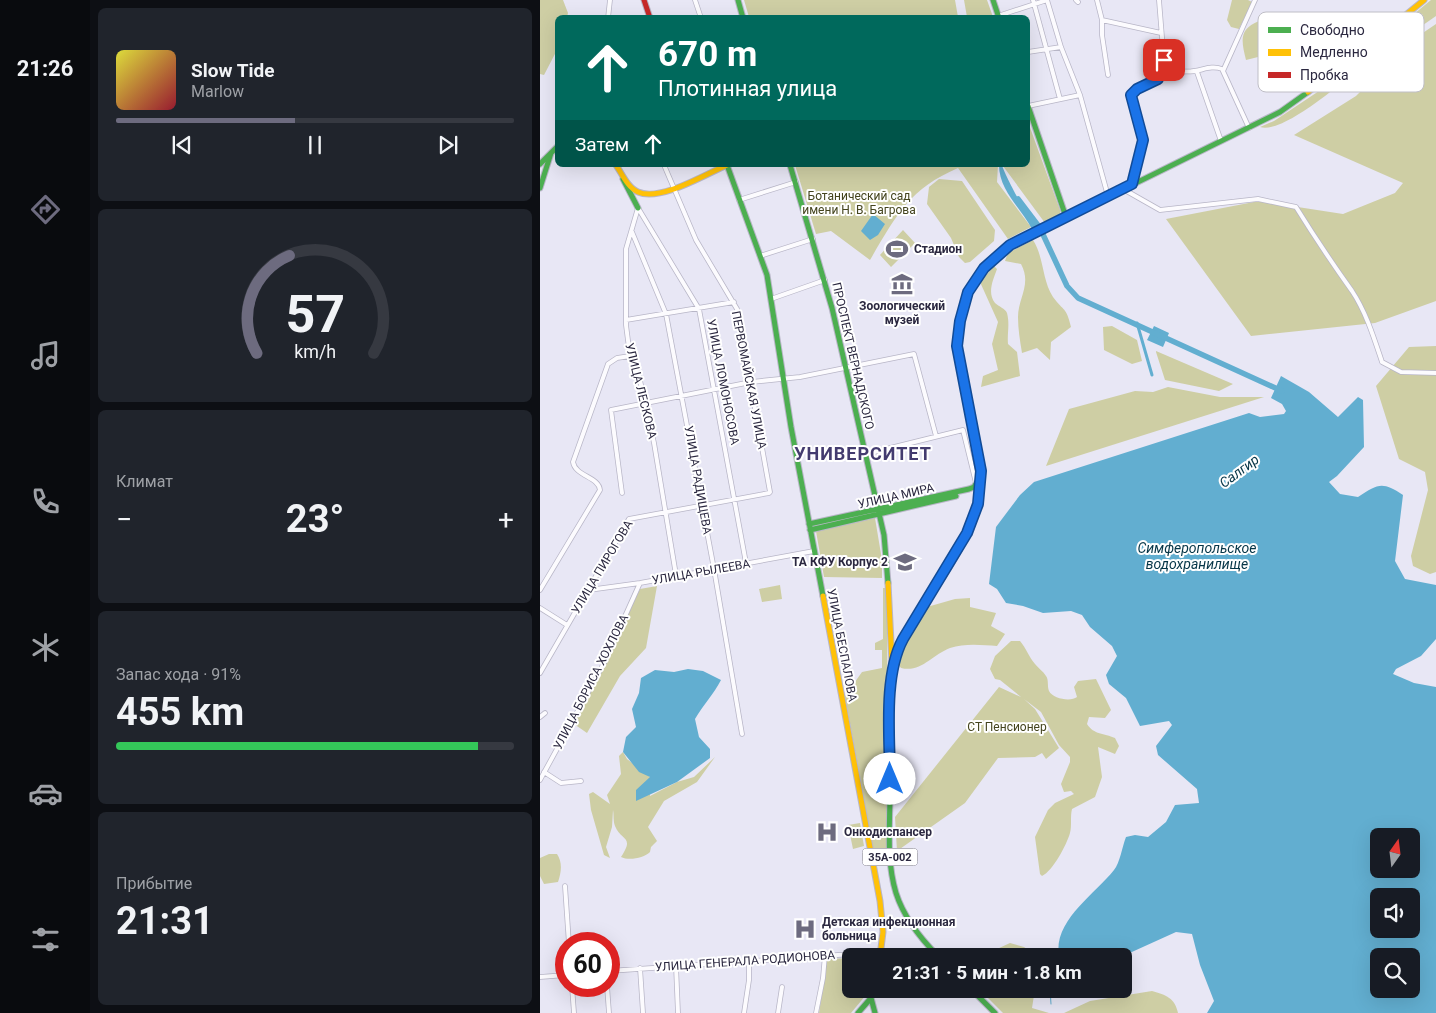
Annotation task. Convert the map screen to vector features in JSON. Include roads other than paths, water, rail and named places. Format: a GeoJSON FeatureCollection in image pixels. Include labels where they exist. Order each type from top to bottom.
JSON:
{"type":"FeatureCollection","features":[{"type":"Feature","properties":{"kind":"main road"},"geometry":{"type":"LineString","coordinates":[[644,0],[649,15]]}},
{"type":"Feature","properties":{"kind":"main road"},"geometry":{"type":"LineString","coordinates":[[738,0],[742,15]]}},
{"type":"Feature","properties":{"kind":"main road"},"geometry":{"type":"LineString","coordinates":[[993,0],[998,15]]}},
{"type":"Feature","properties":{"kind":"main road"},"geometry":{"type":"LineString","coordinates":[[1409,12],[1424,0]]}},
{"type":"Feature","properties":{"kind":"main road"},"geometry":{"type":"LineString","coordinates":[[890,657],[963,534],[980,490],[981,476],[958,357],[958,334],[963,306],[972,285],[984,268],[1010,245],[1032,233],[1249,128],[1280,112],[1310,92]]}},
{"type":"Feature","properties":{"kind":"main road"},"geometry":{"type":"LineString","coordinates":[[1030,112],[1066,217]]}},
{"type":"Feature","properties":{"kind":"main road"},"geometry":{"type":"LineString","coordinates":[[540,164],[555,149]]}},
{"type":"Feature","properties":{"kind":"main road"},"geometry":{"type":"LineString","coordinates":[[540,188],[551,153]]}},
{"type":"Feature","properties":{"kind":"main road","name":"УЛИЦА ЛОМОНОСОВА"},"geometry":{"type":"LineString","coordinates":[[617,167],[638,208]]}},
{"type":"Feature","properties":{"kind":"main road"},"geometry":{"type":"LineString","coordinates":[[622,174],[634,189],[646,194],[674,188],[722,167]]}},
{"type":"Feature","properties":{"kind":"main road","name":"УЛИЦА БЕСПАЛОВА"},"geometry":{"type":"LineString","coordinates":[[728,167],[738,200],[767,275],[783,378],[814,551],[880,901],[883,932],[881,948]]}},
{"type":"Feature","properties":{"kind":"main road","name":"ПРОСПЕКТ ВЕРНАДСКОГО"},"geometry":{"type":"LineString","coordinates":[[791,167],[825,280],[847,368],[887,556],[892,678]]}},
{"type":"Feature","properties":{"kind":"main road"},"geometry":{"type":"LineString","coordinates":[[976,484],[981,476]]}},
{"type":"Feature","properties":{"kind":"main road","name":"УЛИЦА МИРА"},"geometry":{"type":"LineString","coordinates":[[878,512],[969,489],[976,484]]}},
{"type":"Feature","properties":{"kind":"main road","name":"УЛИЦА МИРА"},"geometry":{"type":"LineString","coordinates":[[810,527],[980,490]]}},
{"type":"Feature","properties":{"kind":"main road","name":"35А-002"},"geometry":{"type":"LineString","coordinates":[[890,705],[892,678],[900,644],[967,533],[976,511],[980,490]]}},
{"type":"Feature","properties":{"kind":"main road","name":"35А-002"},"geometry":{"type":"LineString","coordinates":[[890,657],[892,875],[905,916],[931,948]]}},
{"type":"Feature","properties":{"kind":"main road"},"geometry":{"type":"LineString","coordinates":[[858,1013],[871,998]]}},
{"type":"Feature","properties":{"kind":"main road"},"geometry":{"type":"LineString","coordinates":[[871,998],[874,1010]]}},
{"type":"Feature","properties":{"kind":"main road"},"geometry":{"type":"LineString","coordinates":[[980,998],[995,1013]]}},
{"type":"Feature","properties":{"kind":"main road"},"geometry":{"type":"LineString","coordinates":[[866,1004],[874,1010]]}},
{"type":"Feature","properties":{"kind":"street"},"geometry":{"type":"LineString","coordinates":[[608,15],[610,0]]}},
{"type":"Feature","properties":{"kind":"street"},"geometry":{"type":"LineString","coordinates":[[695,0],[700,15]]}},
{"type":"Feature","properties":{"kind":"street"},"geometry":{"type":"LineString","coordinates":[[1004,15],[1034,2],[1047,0],[1060,47],[1080,95],[1108,196]]}},
{"type":"Feature","properties":{"kind":"street"},"geometry":{"type":"LineString","coordinates":[[1097,0],[1102,20],[1103,44],[1108,75]]}},
{"type":"Feature","properties":{"kind":"street"},"geometry":{"type":"LineString","coordinates":[[1132,184],[1143,140],[1131,95],[1137,89],[1158,79],[1164,62],[1159,0]]}},
{"type":"Feature","properties":{"kind":"street"},"geometry":{"type":"LineString","coordinates":[[1223,71],[1255,0]]}},
{"type":"Feature","properties":{"kind":"street"},"geometry":{"type":"LineString","coordinates":[[1034,2],[1060,99]]}},
{"type":"Feature","properties":{"kind":"street"},"geometry":{"type":"LineString","coordinates":[[1102,20],[1161,33]]}},
{"type":"Feature","properties":{"kind":"street"},"geometry":{"type":"LineString","coordinates":[[1030,52],[1060,47]]}},
{"type":"Feature","properties":{"kind":"street"},"geometry":{"type":"LineString","coordinates":[[1164,62],[1177,70],[1197,72],[1217,68],[1223,71],[1249,128]]}},
{"type":"Feature","properties":{"kind":"street"},"geometry":{"type":"LineString","coordinates":[[1197,72],[1221,141]]}},
{"type":"Feature","properties":{"kind":"street"},"geometry":{"type":"LineString","coordinates":[[1030,106],[1080,95]]}},
{"type":"Feature","properties":{"kind":"street","name":"ПЕРВОМАЙСКАЯ УЛИЦА"},"geometry":{"type":"LineString","coordinates":[[665,167],[696,240],[734,302],[751,382],[770,492]]}},
{"type":"Feature","properties":{"kind":"street"},"geometry":{"type":"LineString","coordinates":[[738,200],[796,182]]}},
{"type":"Feature","properties":{"kind":"street"},"geometry":{"type":"LineString","coordinates":[[1123,189],[1160,210],[1258,199],[1296,207],[1338,275],[1352,292],[1372,331],[1382,362],[1401,372],[1436,373]]}},
{"type":"Feature","properties":{"kind":"street","name":"УЛИЦА ЛЕСКОВА"},"geometry":{"type":"LineString","coordinates":[[638,208],[634,214],[632,232],[626,249],[626,320],[630,356],[639,376],[646,404],[676,576]]}},
{"type":"Feature","properties":{"kind":"street","name":"УЛИЦА ЛОМОНОСОВА"},"geometry":{"type":"LineString","coordinates":[[638,208],[698,309],[746,564]]}},
{"type":"Feature","properties":{"kind":"street","name":"УЛИЦА РАДИЩЕВА"},"geometry":{"type":"LineString","coordinates":[[632,232],[666,314],[683,397],[742,734]]}},
{"type":"Feature","properties":{"kind":"street"},"geometry":{"type":"LineString","coordinates":[[760,256],[813,239]]}},
{"type":"Feature","properties":{"kind":"street"},"geometry":{"type":"LineString","coordinates":[[770,299],[825,280]]}},
{"type":"Feature","properties":{"kind":"street"},"geometry":{"type":"LineString","coordinates":[[626,320],[734,302]]}},
{"type":"Feature","properties":{"kind":"street"},"geometry":{"type":"LineString","coordinates":[[622,493],[611,410],[751,382],[847,368],[914,354],[936,436]]}},
{"type":"Feature","properties":{"kind":"street"},"geometry":{"type":"LineString","coordinates":[[540,590],[600,490],[600,486],[574,465],[574,457],[579,450],[608,364],[617,358],[630,356]]}},
{"type":"Feature","properties":{"kind":"street"},"geometry":{"type":"LineString","coordinates":[[866,454],[963,430],[976,484]]}},
{"type":"Feature","properties":{"kind":"street","name":"УЛИЦА ПИРОГОВА"},"geometry":{"type":"LineString","coordinates":[[540,673],[629,519],[734,498],[769,494],[770,492]]}},
{"type":"Feature","properties":{"kind":"street","name":"УЛИЦА РЫЛЕЕВА"},"geometry":{"type":"LineString","coordinates":[[589,587],[596,589],[640,583],[814,551]]}},
{"type":"Feature","properties":{"kind":"street","name":"УЛИЦА БОРИСА ХОХЛОВА"},"geometry":{"type":"LineString","coordinates":[[540,780],[604,663],[640,583]]}},
{"type":"Feature","properties":{"kind":"street"},"geometry":{"type":"LineString","coordinates":[[540,608],[567,625]]}},
{"type":"Feature","properties":{"kind":"street"},"geometry":{"type":"LineString","coordinates":[[540,717],[545,713]]}},
{"type":"Feature","properties":{"kind":"street"},"geometry":{"type":"LineString","coordinates":[[544,772],[561,783],[581,781]]}},
{"type":"Feature","properties":{"kind":"street"},"geometry":{"type":"LineString","coordinates":[[565,886],[568,932]]}},
{"type":"Feature","properties":{"kind":"street"},"geometry":{"type":"LineString","coordinates":[[816,1013],[824,978],[825,955]]}},
{"type":"Feature","properties":{"kind":"street","name":"УЛИЦА ГЕНЕРАЛА РОДИОНОВА"},"geometry":{"type":"LineString","coordinates":[[620,970],[842,955]]}},
{"type":"Feature","properties":{"kind":"street"},"geometry":{"type":"LineString","coordinates":[[744,1013],[749,980],[749,961]]}},
{"type":"Feature","properties":{"kind":"street"},"geometry":{"type":"LineString","coordinates":[[676,966],[678,1013]]}},
{"type":"Feature","properties":{"kind":"street"},"geometry":{"type":"LineString","coordinates":[[640,968],[644,1013]]}},
{"type":"Feature","properties":{"kind":"street"},"geometry":{"type":"LineString","coordinates":[[540,976],[555,975]]}},
{"type":"Feature","properties":{"kind":"street"},"geometry":{"type":"LineString","coordinates":[[778,1013],[782,987]]}},
{"type":"Feature","properties":{"kind":"street"},"geometry":{"type":"LineString","coordinates":[[573,997],[574,1013]]}},
{"type":"Feature","properties":{"kind":"street"},"geometry":{"type":"LineString","coordinates":[[608,997],[609,1013]]}},
{"type":"Feature","properties":{"kind":"water"},"geometry":{"type":"Polygon","coordinates":[[[999,167],[1003,167],[1029,217],[1041,224],[1032,229],[1006,190],[999,167]]]}},
{"type":"Feature","properties":{"kind":"water"},"geometry":{"type":"Polygon","coordinates":[[[873,214],[885,224],[878,235],[870,240],[861,231],[873,214]]]}},
{"type":"Feature","properties":{"kind":"water"},"geometry":{"type":"Polygon","coordinates":[[[1154,326],[1169,333],[1163,347],[1147,340],[1154,326]]]}},
{"type":"Feature","properties":{"kind":"water","name":"Симферопольское водохранилище"},"geometry":{"type":"Polygon","coordinates":[[[1281,376],[1309,392],[1338,417],[1358,397],[1363,400],[1364,447],[1329,482],[1340,494],[1358,497],[1375,487],[1385,486],[1403,495],[1395,561],[1405,579],[1436,585],[1436,639],[1421,656],[1396,669],[1393,674],[1414,683],[1436,687],[1436,1013],[1207,1013],[1214,1001],[1200,965],[1192,934],[1176,932],[1132,952],[1132,948],[1059,948],[1062,931],[1068,920],[1116,867],[1126,837],[1135,835],[1148,837],[1166,822],[1175,805],[1199,803],[1197,789],[1158,755],[1156,746],[1172,725],[1169,721],[1140,726],[1126,698],[1109,684],[1106,675],[1117,656],[1112,646],[1090,627],[1082,615],[1071,611],[1043,613],[1023,606],[1006,603],[997,589],[989,584],[996,527],[1020,495],[1034,482],[1249,413],[1260,417],[1284,414],[1286,411],[1282,404],[1271,398],[1281,376]]]}},
{"type":"Feature","properties":{"kind":"water"},"geometry":{"type":"Polygon","coordinates":[[[688,669],[703,671],[721,680],[695,719],[699,737],[710,749],[710,758],[677,782],[636,801],[636,790],[650,777],[639,772],[623,752],[626,737],[636,727],[632,709],[639,693],[641,678],[655,670],[674,672],[688,669]]]}},
{"type":"Feature","properties":{"kind":"waterway","name":"Салгир"},"geometry":{"type":"LineString","coordinates":[[1018,199],[1040,228],[1067,286],[1078,298],[1282,391]]}},
{"type":"Feature","properties":{"kind":"waterway"},"geometry":{"type":"LineString","coordinates":[[1137,323],[1152,375]]}},
{"type":"Feature","properties":{"kind":"waterway"},"geometry":{"type":"LineString","coordinates":[[1051,998],[1051,1004]]}},
{"type":"Feature","properties":{"kind":"place","name":"Стадион"},"geometry":{"type":"Point","coordinates":[897,249]}},
{"type":"Feature","properties":{"kind":"place","name":"Зоологический музей"},"geometry":{"type":"Point","coordinates":[902,284]}},
{"type":"Feature","properties":{"kind":"place","name":"ТА КФУ Корпус 2"},"geometry":{"type":"Point","coordinates":[905,562]}},
{"type":"Feature","properties":{"kind":"place","name":"Онкодиспансер"},"geometry":{"type":"Point","coordinates":[827,832]}},
{"type":"Feature","properties":{"kind":"place","name":"Детская инфекционная больница"},"geometry":{"type":"Point","coordinates":[805,929]}},
{"type":"Feature","properties":{"kind":"district","name":"УНИВЕРСИТЕТ"},"geometry":{"type":"Point","coordinates":[863,454]}},
{"type":"Feature","properties":{"kind":"park label","name":"Ботанический сад имени Н. В. Багрова"},"geometry":{"type":"Point","coordinates":[859,203]}},
{"type":"Feature","properties":{"kind":"park label","name":"СТ Пенсионер"},"geometry":{"type":"Point","coordinates":[1007,727]}}]}
